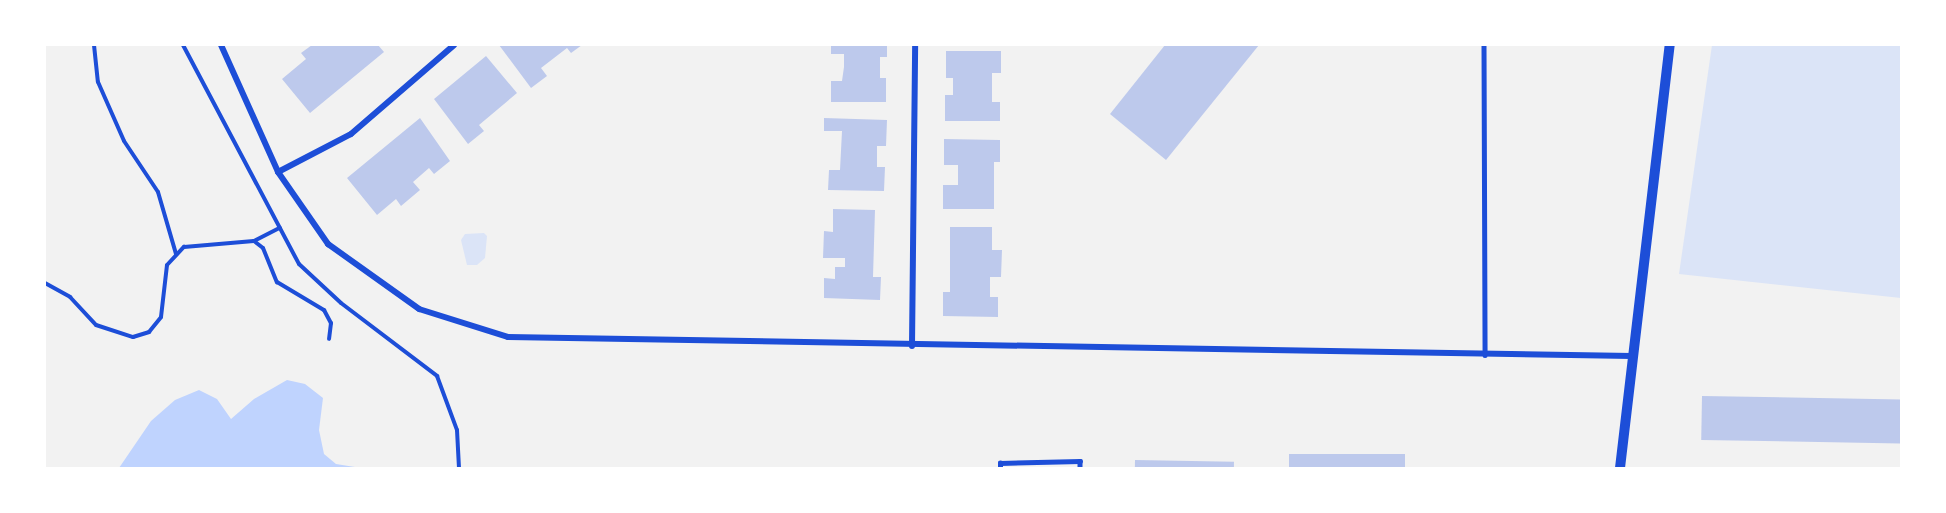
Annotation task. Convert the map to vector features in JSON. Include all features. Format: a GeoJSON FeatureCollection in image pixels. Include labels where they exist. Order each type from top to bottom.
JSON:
{"type":"FeatureCollection","features":[{"type":"Feature","properties":{"kind":"street"},"geometry":{"type":"LineString","coordinates":[[221,45],[278,172],[328,244],[419,309],[508,337],[912,346],[1632,356]]}},
{"type":"Feature","properties":{"kind":"street"},"geometry":{"type":"LineString","coordinates":[[278,172],[351,134],[454,45]]}},
{"type":"Feature","properties":{"kind":"street"},"geometry":{"type":"LineString","coordinates":[[912,346],[915,45]]}},
{"type":"Feature","properties":{"kind":"street"},"geometry":{"type":"LineString","coordinates":[[1620,468],[1670,45]]}},
{"type":"Feature","properties":{"kind":"lane"},"geometry":{"type":"LineString","coordinates":[[1484,45],[1485,355]]}},
{"type":"Feature","properties":{"kind":"lane"},"geometry":{"type":"LineString","coordinates":[[1000,468],[1000,463],[1080,461],[1080,468]]}},
{"type":"Feature","properties":{"kind":"path"},"geometry":{"type":"LineString","coordinates":[[94,45],[99,82],[124,141],[158,192],[176,255]]}},
{"type":"Feature","properties":{"kind":"path"},"geometry":{"type":"LineString","coordinates":[[183,45],[299,264],[342,303],[437,376],[457,430],[459,468]]}},
{"type":"Feature","properties":{"kind":"path"},"geometry":{"type":"LineString","coordinates":[[45,283],[70,297],[96,325],[133,337],[149,332],[161,317],[166,265],[184,246],[254,241],[280,228]]}},
{"type":"Feature","properties":{"kind":"path"},"geometry":{"type":"LineString","coordinates":[[254,241],[263,248],[277,282],[324,310],[331,323],[329,339]]}},
{"type":"Feature","properties":{"kind":"shaded area"},"geometry":{"type":"Polygon","coordinates":[[[1712,45],[1901,45],[1901,298],[1679,274],[1712,45]]]}},
{"type":"Feature","properties":{"kind":"shaded area"},"geometry":{"type":"Polygon","coordinates":[[[484,233],[487,236],[485,258],[477,265],[467,265],[461,240],[465,234],[484,233]]]}},
{"type":"Feature","properties":{"kind":"water"},"geometry":{"type":"Polygon","coordinates":[[[287,380],[305,384],[323,398],[319,430],[324,454],[336,464],[361,468],[119,468],[151,421],[175,400],[199,390],[217,399],[231,419],[254,399],[287,380]]]}},
{"type":"Feature","properties":{"kind":"building"},"geometry":{"type":"Polygon","coordinates":[[[312,45],[378,45],[384,52],[310,113],[282,79],[306,59],[301,53],[312,45]]]}},
{"type":"Feature","properties":{"kind":"building"},"geometry":{"type":"Polygon","coordinates":[[[499,45],[582,45],[571,53],[567,48],[541,68],[547,76],[531,88],[499,45]]]}},
{"type":"Feature","properties":{"kind":"building"},"geometry":{"type":"Polygon","coordinates":[[[831,45],[887,45],[887,57],[880,57],[880,78],[886,78],[886,102],[831,102],[831,81],[842,81],[844,54],[831,54],[831,45]]]}},
{"type":"Feature","properties":{"kind":"building"},"geometry":{"type":"Polygon","coordinates":[[[1165,45],[1259,45],[1166,160],[1110,114],[1165,45]]]}},
{"type":"Feature","properties":{"kind":"building"},"geometry":{"type":"Polygon","coordinates":[[[946,51],[1001,51],[1001,73],[992,73],[992,102],[1000,102],[1000,121],[945,121],[945,95],[953,95],[953,78],[946,78],[946,51]]]}},
{"type":"Feature","properties":{"kind":"building"},"geometry":{"type":"Polygon","coordinates":[[[486,56],[517,93],[479,125],[484,131],[468,144],[434,99],[486,56]]]}},
{"type":"Feature","properties":{"kind":"building"},"geometry":{"type":"Polygon","coordinates":[[[420,118],[450,161],[434,174],[429,168],[413,182],[420,190],[401,206],[396,199],[377,215],[347,178],[420,118]]]}},
{"type":"Feature","properties":{"kind":"building"},"geometry":{"type":"Polygon","coordinates":[[[824,118],[887,120],[886,146],[877,146],[877,167],[885,167],[884,191],[828,190],[829,170],[840,170],[842,131],[824,131],[824,118]]]}},
{"type":"Feature","properties":{"kind":"building"},"geometry":{"type":"Polygon","coordinates":[[[944,139],[1000,140],[1000,162],[994,162],[994,209],[943,209],[943,185],[958,185],[958,165],[944,165],[944,139]]]}},
{"type":"Feature","properties":{"kind":"building"},"geometry":{"type":"Polygon","coordinates":[[[833,209],[875,210],[873,277],[881,277],[880,300],[824,298],[824,278],[835,279],[835,267],[845,267],[845,258],[823,258],[824,231],[833,232],[833,209]]]}},
{"type":"Feature","properties":{"kind":"building"},"geometry":{"type":"Polygon","coordinates":[[[950,227],[992,227],[992,250],[1002,250],[1001,277],[990,277],[990,297],[998,297],[998,317],[943,316],[943,292],[950,292],[950,227]]]}},
{"type":"Feature","properties":{"kind":"building"},"geometry":{"type":"Polygon","coordinates":[[[1702,396],[1901,399],[1900,443],[1701,440],[1702,396]]]}},
{"type":"Feature","properties":{"kind":"building"},"geometry":{"type":"Polygon","coordinates":[[[1289,454],[1405,454],[1405,468],[1289,468],[1289,454]]]}},
{"type":"Feature","properties":{"kind":"building"},"geometry":{"type":"Polygon","coordinates":[[[1135,460],[1234,462],[1234,468],[1135,468],[1135,460]]]}}]}
